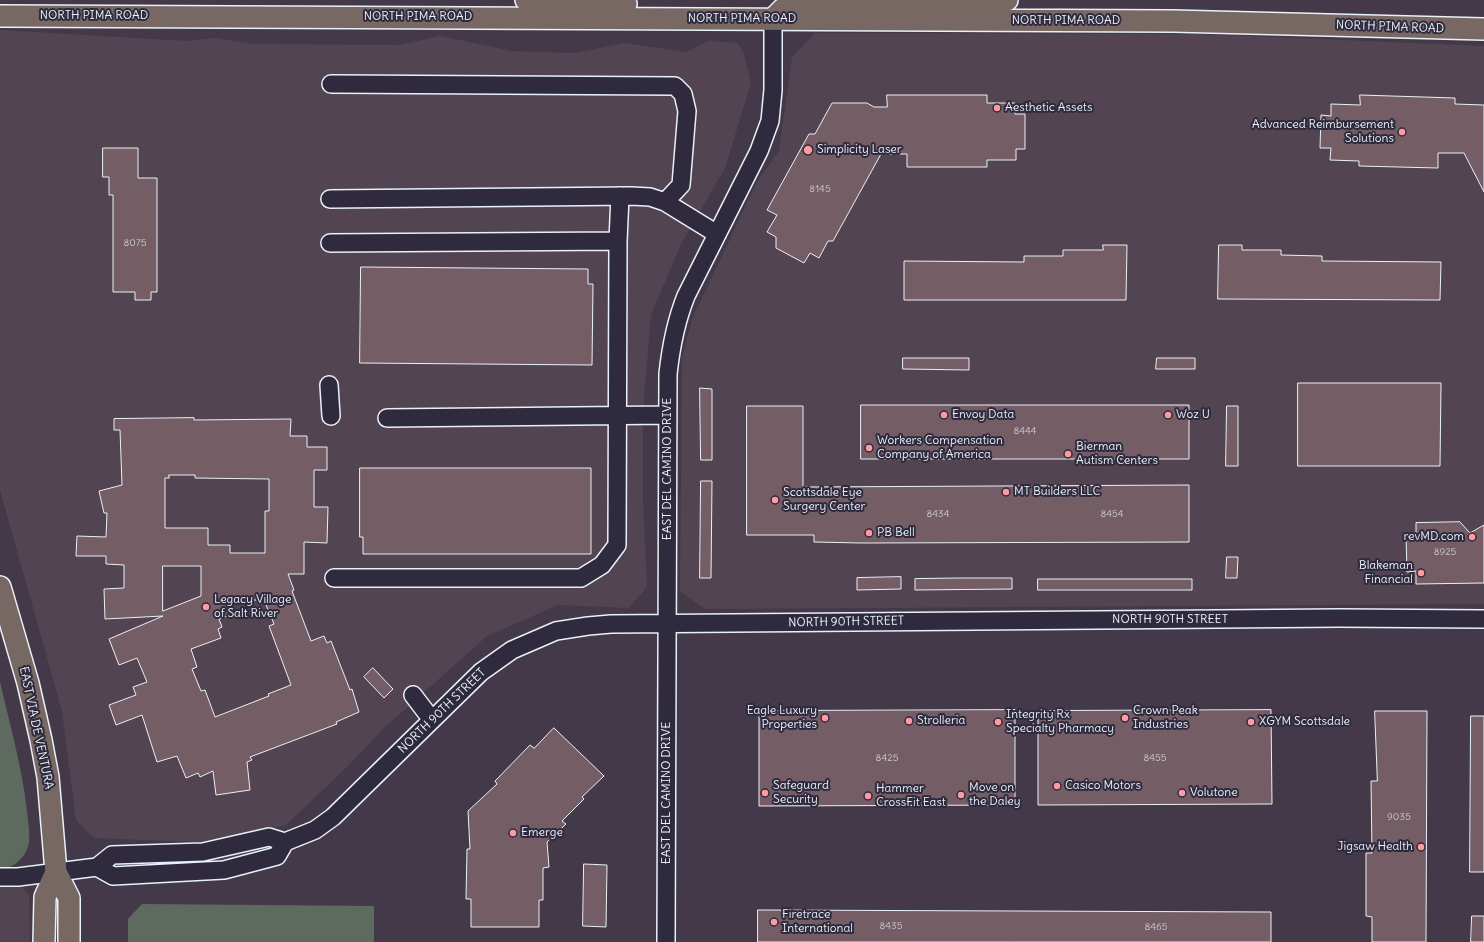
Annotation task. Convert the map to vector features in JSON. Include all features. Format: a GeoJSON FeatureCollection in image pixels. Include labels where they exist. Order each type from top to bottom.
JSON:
{"type":"FeatureCollection","features":[{"type":"Feature","properties":{"kind":"main road"},"geometry":{"type":"LineString","coordinates":[[526,0],[539,3],[738,4],[773,19],[783,9],[800,4],[986,4],[1007,0]]}},
{"type":"Feature","properties":{"kind":"main road","name":"NORTH PIMA ROAD"},"geometry":{"type":"LineString","coordinates":[[0,16],[1173,21],[1484,29]]}},
{"type":"Feature","properties":{"kind":"main road","name":"EAST VIA DE VENTURA"},"geometry":{"type":"LineString","coordinates":[[0,587],[28,683],[48,777],[56,872],[69,898],[69,942]]}},
{"type":"Feature","properties":{"kind":"main road","name":"EAST VIA DE VENTURA"},"geometry":{"type":"LineString","coordinates":[[44,942],[45,897],[56,872]]}},
{"type":"Feature","properties":{"kind":"street","name":"EAST DEL CAMINO DRIVE"},"geometry":{"type":"LineString","coordinates":[[666,942],[668,374],[675,329],[686,296],[759,151],[770,121],[773,90],[773,19]]}},
{"type":"Feature","properties":{"kind":"street"},"geometry":{"type":"LineString","coordinates":[[330,84],[675,86],[683,94],[687,110],[681,186],[665,202]]}},
{"type":"Feature","properties":{"kind":"street"},"geometry":{"type":"LineString","coordinates":[[334,578],[581,578],[602,565],[617,545],[618,241],[620,196]]}},
{"type":"Feature","properties":{"kind":"street"},"geometry":{"type":"LineString","coordinates":[[330,199],[650,197],[665,202],[717,234]]}},
{"type":"Feature","properties":{"kind":"street"},"geometry":{"type":"LineString","coordinates":[[330,243],[618,241]]}},
{"type":"Feature","properties":{"kind":"street"},"geometry":{"type":"LineString","coordinates":[[329,385],[330,416]]}},
{"type":"Feature","properties":{"kind":"street"},"geometry":{"type":"LineString","coordinates":[[387,418],[668,415]]}},
{"type":"Feature","properties":{"kind":"street","name":"NORTH 90TH STREET"},"geometry":{"type":"LineString","coordinates":[[0,877],[97,867],[112,854],[203,852],[269,837],[285,842],[315,830],[333,817],[481,672],[527,643],[556,631],[588,626],[667,624],[1339,618],[1484,619]]}},
{"type":"Feature","properties":{"kind":"street"},"geometry":{"type":"LineString","coordinates":[[413,695],[432,720]]}},
{"type":"Feature","properties":{"kind":"shaded area"},"geometry":{"type":"Polygon","coordinates":[[[0,30],[186,41],[215,38],[252,44],[400,45],[440,36],[512,51],[575,53],[624,43],[686,52],[709,41],[737,43],[743,51],[751,83],[725,168],[680,246],[651,315],[643,410],[643,503],[647,587],[629,608],[558,605],[487,636],[385,727],[347,767],[286,825],[198,842],[94,838],[76,820],[62,711],[0,490],[0,30]]]}},
{"type":"Feature","properties":{"kind":"shaded area"},"geometry":{"type":"Polygon","coordinates":[[[815,33],[1197,34],[1484,46],[1484,604],[705,609],[680,591],[682,360],[692,319],[757,182],[779,151],[792,57],[815,33]]]}},
{"type":"Feature","properties":{"kind":"shaded area"},"geometry":{"type":"Polygon","coordinates":[[[0,885],[21,886],[29,895],[30,942],[0,942],[0,885]]]}},
{"type":"Feature","properties":{"kind":"green space"},"geometry":{"type":"Polygon","coordinates":[[[0,682],[22,778],[27,811],[29,842],[26,852],[19,861],[10,867],[0,869],[0,682]]]}},
{"type":"Feature","properties":{"kind":"green space"},"geometry":{"type":"Polygon","coordinates":[[[142,904],[374,906],[374,942],[128,942],[128,919],[142,904]]]}},
{"type":"Feature","properties":{"kind":"building"},"geometry":{"type":"Polygon","coordinates":[[[887,95],[987,95],[987,103],[1015,103],[1015,114],[1025,114],[1025,149],[1016,149],[1016,160],[987,160],[987,167],[907,167],[907,154],[881,154],[833,241],[828,241],[819,258],[810,253],[804,263],[776,248],[776,237],[767,232],[777,215],[767,210],[809,134],[815,134],[832,103],[867,103],[874,107],[887,107],[887,95]]]}},
{"type":"Feature","properties":{"kind":"building","name":"Advanced Reimbursement Solutions"},"geometry":{"type":"Polygon","coordinates":[[[1360,95],[1455,98],[1455,104],[1484,105],[1484,192],[1464,153],[1438,153],[1438,168],[1359,166],[1359,161],[1330,160],[1331,148],[1320,148],[1321,115],[1331,116],[1331,104],[1360,105],[1360,95]]]}},
{"type":"Feature","properties":{"kind":"building"},"geometry":{"type":"Polygon","coordinates":[[[103,148],[138,148],[138,178],[157,178],[157,292],[151,292],[151,300],[135,300],[135,292],[113,292],[113,195],[109,195],[109,177],[103,177],[103,148]]]}},
{"type":"Feature","properties":{"kind":"building"},"geometry":{"type":"Polygon","coordinates":[[[1103,245],[1127,245],[1126,300],[904,300],[904,261],[1024,262],[1024,256],[1063,256],[1063,250],[1103,250],[1103,245]]]}},
{"type":"Feature","properties":{"kind":"building"},"geometry":{"type":"Polygon","coordinates":[[[1219,245],[1242,245],[1242,250],[1281,250],[1281,255],[1322,256],[1322,261],[1441,262],[1440,300],[1218,299],[1219,245]]]}},
{"type":"Feature","properties":{"kind":"building"},"geometry":{"type":"Polygon","coordinates":[[[361,267],[588,269],[588,284],[593,284],[592,365],[360,363],[361,267]]]}},
{"type":"Feature","properties":{"kind":"building"},"geometry":{"type":"Polygon","coordinates":[[[903,358],[969,358],[969,370],[903,369],[903,358]]]}},
{"type":"Feature","properties":{"kind":"building"},"geometry":{"type":"Polygon","coordinates":[[[1157,358],[1195,358],[1195,369],[1156,369],[1157,358]]]}},
{"type":"Feature","properties":{"kind":"building"},"geometry":{"type":"Polygon","coordinates":[[[1298,383],[1441,383],[1440,466],[1298,466],[1298,383]]]}},
{"type":"Feature","properties":{"kind":"building"},"geometry":{"type":"Polygon","coordinates":[[[700,388],[712,389],[712,460],[701,460],[700,388]]]}},
{"type":"Feature","properties":{"kind":"building"},"geometry":{"type":"Polygon","coordinates":[[[861,405],[1189,405],[1189,459],[861,459],[861,405]]]}},
{"type":"Feature","properties":{"kind":"building"},"geometry":{"type":"Polygon","coordinates":[[[747,406],[803,406],[803,487],[1189,485],[1189,542],[861,543],[814,542],[814,535],[747,535],[747,406]]]}},
{"type":"Feature","properties":{"kind":"building"},"geometry":{"type":"Polygon","coordinates":[[[1227,406],[1238,406],[1238,466],[1226,466],[1227,406]]]}},
{"type":"Feature","properties":{"kind":"building","name":"Legacy Village of Salt River"},"geometry":{"type":"Polygon","coordinates":[[[114,419],[291,419],[290,436],[307,436],[307,447],[327,447],[327,470],[314,470],[314,507],[328,507],[327,543],[304,542],[304,574],[288,574],[294,590],[292,591],[311,641],[324,636],[327,643],[331,641],[350,690],[352,689],[359,712],[336,722],[337,724],[250,757],[252,760],[247,762],[250,790],[216,795],[213,771],[200,777],[198,773],[186,778],[177,756],[157,762],[142,715],[116,725],[109,705],[136,695],[133,687],[147,682],[137,658],[119,665],[109,639],[163,616],[105,619],[104,589],[124,588],[124,565],[106,564],[106,556],[76,556],[77,536],[106,537],[107,513],[104,513],[99,491],[122,485],[120,430],[114,430],[114,419]],[[169,475],[169,478],[165,478],[165,528],[208,528],[208,545],[230,545],[230,553],[265,553],[265,511],[269,511],[269,479],[195,478],[195,475],[169,475]],[[163,566],[163,611],[201,596],[201,566],[163,566]],[[230,600],[230,615],[219,619],[222,627],[218,629],[221,638],[191,649],[197,667],[192,669],[201,691],[205,690],[215,717],[269,696],[268,694],[291,685],[269,626],[274,624],[264,600],[230,600]]]}},
{"type":"Feature","properties":{"kind":"building"},"geometry":{"type":"Polygon","coordinates":[[[360,468],[591,468],[591,554],[363,554],[363,537],[360,537],[360,468]]]}},
{"type":"Feature","properties":{"kind":"building"},"geometry":{"type":"Polygon","coordinates":[[[701,481],[712,481],[711,578],[700,578],[701,481]]]}},
{"type":"Feature","properties":{"kind":"building"},"geometry":{"type":"Polygon","coordinates":[[[1460,522],[1470,533],[1484,525],[1484,583],[1416,584],[1416,571],[1407,572],[1406,534],[1416,533],[1416,523],[1460,522]]]}},
{"type":"Feature","properties":{"kind":"building"},"geometry":{"type":"Polygon","coordinates":[[[1227,557],[1238,557],[1237,578],[1226,578],[1227,557]]]}},
{"type":"Feature","properties":{"kind":"building"},"geometry":{"type":"Polygon","coordinates":[[[901,577],[901,589],[857,590],[857,578],[901,577]]]}},
{"type":"Feature","properties":{"kind":"building"},"geometry":{"type":"Polygon","coordinates":[[[1012,578],[1012,589],[915,590],[915,579],[1012,578]]]}},
{"type":"Feature","properties":{"kind":"building"},"geometry":{"type":"Polygon","coordinates":[[[1038,579],[1192,579],[1192,590],[1038,590],[1038,579]]]}},
{"type":"Feature","properties":{"kind":"building"},"geometry":{"type":"Polygon","coordinates":[[[373,668],[393,689],[384,698],[364,677],[373,668]]]}},
{"type":"Feature","properties":{"kind":"building"},"geometry":{"type":"Polygon","coordinates":[[[1015,710],[1015,805],[759,806],[759,711],[1015,710]]]}},
{"type":"Feature","properties":{"kind":"building"},"geometry":{"type":"Polygon","coordinates":[[[1271,710],[1272,804],[1038,805],[1038,711],[1271,710]]]}},
{"type":"Feature","properties":{"kind":"building"},"geometry":{"type":"Polygon","coordinates":[[[1375,711],[1427,711],[1426,942],[1372,942],[1372,917],[1366,916],[1366,853],[1372,853],[1371,781],[1377,781],[1375,711]]]}},
{"type":"Feature","properties":{"kind":"building"},"geometry":{"type":"Polygon","coordinates":[[[1471,716],[1484,716],[1484,872],[1470,872],[1471,716]]]}},
{"type":"Feature","properties":{"kind":"building","name":"Emerge"},"geometry":{"type":"Polygon","coordinates":[[[554,728],[604,776],[582,797],[584,799],[562,821],[566,824],[547,842],[549,867],[543,868],[543,900],[539,900],[539,927],[471,927],[471,899],[466,899],[467,849],[470,849],[468,811],[497,784],[495,781],[530,745],[534,748],[554,728]]]}},
{"type":"Feature","properties":{"kind":"building"},"geometry":{"type":"Polygon","coordinates":[[[584,864],[607,865],[606,927],[583,926],[584,864]]]}},
{"type":"Feature","properties":{"kind":"building"},"geometry":{"type":"Polygon","coordinates":[[[758,910],[1271,912],[1271,942],[758,942],[758,910]]]}},
{"type":"Feature","properties":{"kind":"building"},"geometry":{"type":"Polygon","coordinates":[[[1472,916],[1484,916],[1484,942],[1471,942],[1472,916]]]}},
{"type":"Feature","properties":{"kind":"place","name":"Aesthetic Assets"},"geometry":{"type":"Point","coordinates":[997,108]}},
{"type":"Feature","properties":{"kind":"place","name":"Advanced Reimbursement Solutions"},"geometry":{"type":"Point","coordinates":[1402,132]}},
{"type":"Feature","properties":{"kind":"place","name":"Simplicity Laser"},"geometry":{"type":"Point","coordinates":[808,150]}},
{"type":"Feature","properties":{"kind":"place","name":"Envoy Data"},"geometry":{"type":"Point","coordinates":[944,415]}},
{"type":"Feature","properties":{"kind":"place","name":"Woz U"},"geometry":{"type":"Point","coordinates":[1168,415]}},
{"type":"Feature","properties":{"kind":"place","name":"Workers Compensation Company of America"},"geometry":{"type":"Point","coordinates":[869,448]}},
{"type":"Feature","properties":{"kind":"place","name":"Bierman Autism Centers"},"geometry":{"type":"Point","coordinates":[1068,454]}},
{"type":"Feature","properties":{"kind":"place","name":"MT Builders LLC"},"geometry":{"type":"Point","coordinates":[1006,492]}},
{"type":"Feature","properties":{"kind":"place","name":"Scottsdale Eye Surgery Center"},"geometry":{"type":"Point","coordinates":[775,500]}},
{"type":"Feature","properties":{"kind":"place","name":"PB Bell"},"geometry":{"type":"Point","coordinates":[869,533]}},
{"type":"Feature","properties":{"kind":"place","name":"revMD.com"},"geometry":{"type":"Point","coordinates":[1472,537]}},
{"type":"Feature","properties":{"kind":"place","name":"Blakeman Financial"},"geometry":{"type":"Point","coordinates":[1421,573]}},
{"type":"Feature","properties":{"kind":"place","name":"Legacy Village of Salt River"},"geometry":{"type":"Point","coordinates":[206,607]}},
{"type":"Feature","properties":{"kind":"place","name":"Eagle Luxury Properties"},"geometry":{"type":"Point","coordinates":[825,718]}},
{"type":"Feature","properties":{"kind":"place","name":"Crown Peak Industries"},"geometry":{"type":"Point","coordinates":[1125,718]}},
{"type":"Feature","properties":{"kind":"place","name":"Strolleria"},"geometry":{"type":"Point","coordinates":[909,721]}},
{"type":"Feature","properties":{"kind":"place","name":"Integrity Rx Specialty Pharmacy"},"geometry":{"type":"Point","coordinates":[998,722]}},
{"type":"Feature","properties":{"kind":"place","name":"XGYM Scottsdale"},"geometry":{"type":"Point","coordinates":[1251,722]}},
{"type":"Feature","properties":{"kind":"place","name":"Casico Motors"},"geometry":{"type":"Point","coordinates":[1057,786]}},
{"type":"Feature","properties":{"kind":"place","name":"Safeguard Security"},"geometry":{"type":"Point","coordinates":[765,793]}},
{"type":"Feature","properties":{"kind":"place","name":"Volutone"},"geometry":{"type":"Point","coordinates":[1182,793]}},
{"type":"Feature","properties":{"kind":"place","name":"Move on the Daley"},"geometry":{"type":"Point","coordinates":[961,795]}},
{"type":"Feature","properties":{"kind":"place","name":"Hammer CrossFit East"},"geometry":{"type":"Point","coordinates":[868,796]}},
{"type":"Feature","properties":{"kind":"place","name":"Emerge"},"geometry":{"type":"Point","coordinates":[513,833]}},
{"type":"Feature","properties":{"kind":"place","name":"Jigsaw Health"},"geometry":{"type":"Point","coordinates":[1421,847]}},
{"type":"Feature","properties":{"kind":"place","name":"Firetrace International"},"geometry":{"type":"Point","coordinates":[774,922]}}]}
